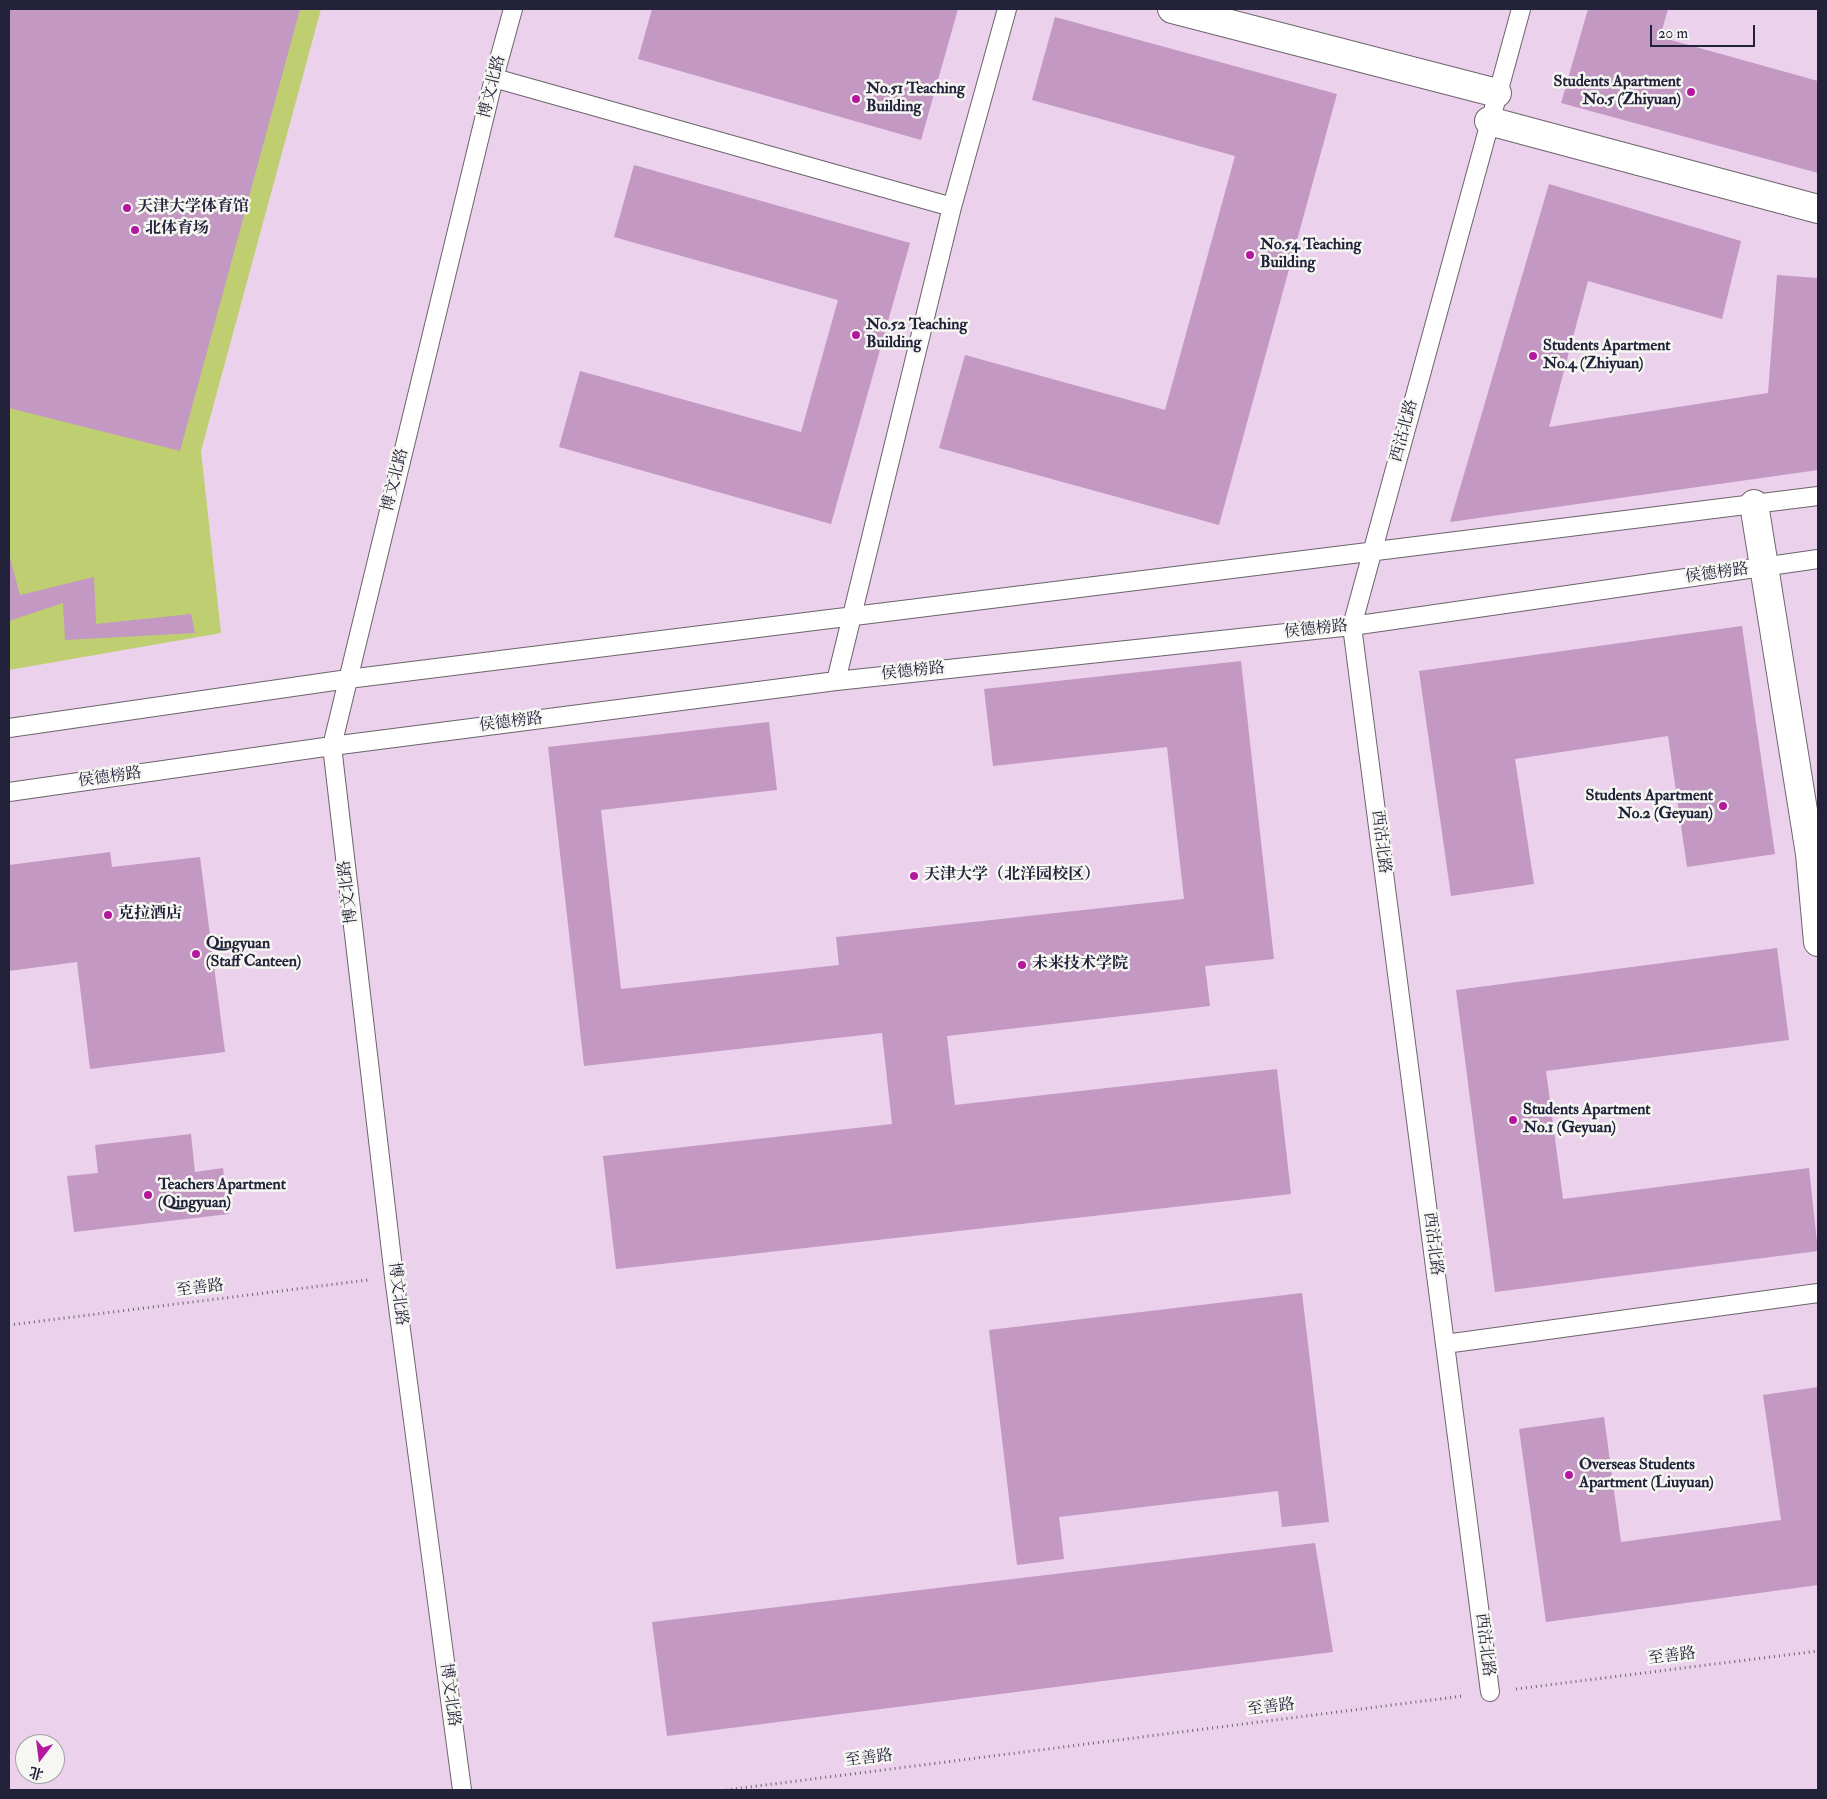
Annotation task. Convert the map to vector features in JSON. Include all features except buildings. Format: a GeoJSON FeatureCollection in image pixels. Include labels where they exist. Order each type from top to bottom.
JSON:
{"type":"FeatureCollection","features":[{"type":"Feature","properties":{"kind":"street"},"geometry":{"type":"LineString","coordinates":[[1172,9],[1497,93]]}},
{"type":"Feature","properties":{"kind":"street"},"geometry":{"type":"LineString","coordinates":[[1490,121],[1818,209]]}},
{"type":"Feature","properties":{"kind":"street"},"geometry":{"type":"LineString","coordinates":[[1754,504],[1810,854],[1818,942]]}},
{"type":"Feature","properties":{"kind":"lane","name":"博文北路"},"geometry":{"type":"LineString","coordinates":[[462,1790],[394,1277],[332,746],[494,78],[513,9]]}},
{"type":"Feature","properties":{"kind":"lane"},"geometry":{"type":"LineString","coordinates":[[836,681],[952,207],[1007,9]]}},
{"type":"Feature","properties":{"kind":"lane","name":"西沽北路"},"geometry":{"type":"LineString","coordinates":[[1490,1692],[1352,626],[1521,9]]}},
{"type":"Feature","properties":{"kind":"lane"},"geometry":{"type":"LineString","coordinates":[[494,78],[952,207]]}},
{"type":"Feature","properties":{"kind":"lane"},"geometry":{"type":"LineString","coordinates":[[9,728],[348,678],[1818,496]]}},
{"type":"Feature","properties":{"kind":"lane","name":"侯德榜路"},"geometry":{"type":"LineString","coordinates":[[9,792],[332,746],[836,681],[1352,626],[1818,560]]}},
{"type":"Feature","properties":{"kind":"lane"},"geometry":{"type":"LineString","coordinates":[[1445,1344],[1818,1293]]}},
{"type":"Feature","properties":{"kind":"path","name":"至善路"},"geometry":{"type":"LineString","coordinates":[[9,1325],[394,1277]]}},
{"type":"Feature","properties":{"kind":"path","name":"至善路"},"geometry":{"type":"LineString","coordinates":[[726,1790],[1818,1650]]}},
{"type":"Feature","properties":{"kind":"shaded area","name":"天津大学（北洋园校区）"},"geometry":{"type":"Polygon","coordinates":[[[9,9],[1818,9],[1818,1790],[9,1790],[9,9]]]}},
{"type":"Feature","properties":{"kind":"green space","name":"北体育场"},"geometry":{"type":"Polygon","coordinates":[[[9,9],[321,9],[201,451],[221,633],[9,670],[9,9]]]}},
{"type":"Feature","properties":{"kind":"place","name":"Students Apartment No.5 (Zhiyuan)"},"geometry":{"type":"Point","coordinates":[1691,92]}},
{"type":"Feature","properties":{"kind":"place","name":"No.51 Teaching Building"},"geometry":{"type":"Point","coordinates":[856,99]}},
{"type":"Feature","properties":{"kind":"place","name":"天津大学体育馆"},"geometry":{"type":"Point","coordinates":[127,208]}},
{"type":"Feature","properties":{"kind":"place","name":"北体育场"},"geometry":{"type":"Point","coordinates":[135,230]}},
{"type":"Feature","properties":{"kind":"place","name":"No.54 Teaching Building"},"geometry":{"type":"Point","coordinates":[1250,255]}},
{"type":"Feature","properties":{"kind":"place","name":"No.52 Teaching Building"},"geometry":{"type":"Point","coordinates":[856,335]}},
{"type":"Feature","properties":{"kind":"place","name":"Students Apartment No.4 (Zhiyuan)"},"geometry":{"type":"Point","coordinates":[1533,356]}},
{"type":"Feature","properties":{"kind":"place","name":"Students Apartment No.2 (Geyuan)"},"geometry":{"type":"Point","coordinates":[1723,806]}},
{"type":"Feature","properties":{"kind":"place","name":"天津大学（北洋园校区）"},"geometry":{"type":"Point","coordinates":[914,876]}},
{"type":"Feature","properties":{"kind":"place","name":"克拉酒店"},"geometry":{"type":"Point","coordinates":[108,915]}},
{"type":"Feature","properties":{"kind":"place","name":"Qingyuan (Staff Canteen)"},"geometry":{"type":"Point","coordinates":[196,954]}},
{"type":"Feature","properties":{"kind":"place","name":"未来技术学院"},"geometry":{"type":"Point","coordinates":[1022,965]}},
{"type":"Feature","properties":{"kind":"place","name":"Students Apartment No.1 (Geyuan)"},"geometry":{"type":"Point","coordinates":[1513,1120]}},
{"type":"Feature","properties":{"kind":"place","name":"Teachers Apartment (Qingyuan)"},"geometry":{"type":"Point","coordinates":[148,1195]}},
{"type":"Feature","properties":{"kind":"place","name":"Overseas Students Apartment (Liuyuan)"},"geometry":{"type":"Point","coordinates":[1569,1475]}}]}
